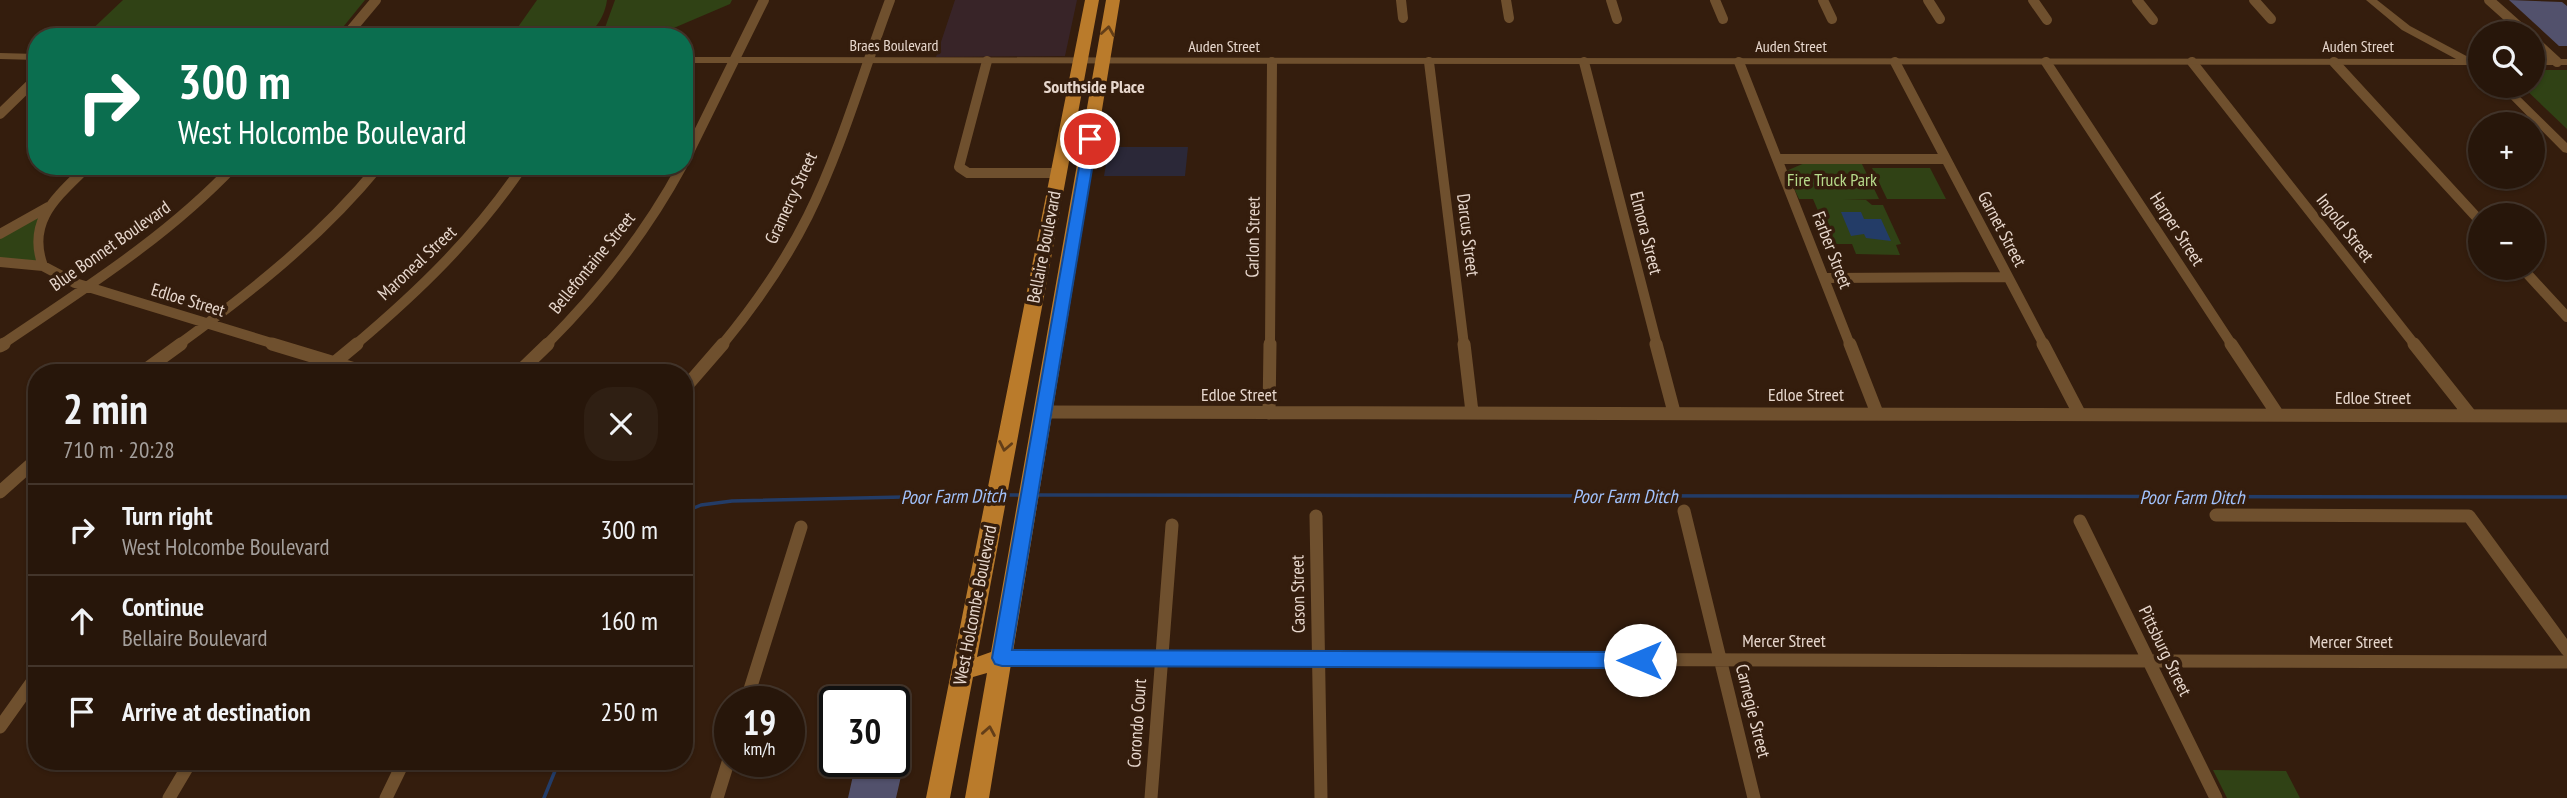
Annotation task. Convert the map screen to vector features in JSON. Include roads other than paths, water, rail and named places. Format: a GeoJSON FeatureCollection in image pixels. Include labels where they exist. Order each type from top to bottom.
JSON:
{"type":"FeatureCollection","features":[{"type":"Feature","properties":{"kind":"main road","name":"Bellaire Boulevard"},"geometry":{"type":"LineString","coordinates":[[1012,412],[1092,0]]}},
{"type":"Feature","properties":{"kind":"main road","name":"Bellaire Boulevard"},"geometry":{"type":"LineString","coordinates":[[1044,412],[1113,0]]}},
{"type":"Feature","properties":{"kind":"main road"},"geometry":{"type":"LineString","coordinates":[[1053,200],[1080,200]]}},
{"type":"Feature","properties":{"kind":"main road"},"geometry":{"type":"LineString","coordinates":[[1033,307],[1063,307]]}},
{"type":"Feature","properties":{"kind":"main road"},"geometry":{"type":"LineString","coordinates":[[1012,412],[1044,412]]}},
{"type":"Feature","properties":{"kind":"main road","name":"West Holcombe Boulevard"},"geometry":{"type":"LineString","coordinates":[[938,798],[1012,412]]}},
{"type":"Feature","properties":{"kind":"main road","name":"West Holcombe Boulevard"},"geometry":{"type":"LineString","coordinates":[[978,798],[1044,412]]}},
{"type":"Feature","properties":{"kind":"main road"},"geometry":{"type":"LineString","coordinates":[[963,671],[1002,658]]}},
{"type":"Feature","properties":{"kind":"street"},"geometry":{"type":"LineString","coordinates":[[353,28],[376,0]]}},
{"type":"Feature","properties":{"kind":"street","name":"Bellefontaine Street"},"geometry":{"type":"LineString","coordinates":[[693,144],[764,0]]}},
{"type":"Feature","properties":{"kind":"street","name":"Gramercy Street"},"geometry":{"type":"LineString","coordinates":[[693,378],[751,308],[788,254],[820,190],[890,0]]}},
{"type":"Feature","properties":{"kind":"street"},"geometry":{"type":"LineString","coordinates":[[1401,0],[1403,18]]}},
{"type":"Feature","properties":{"kind":"street"},"geometry":{"type":"LineString","coordinates":[[1506,0],[1509,18]]}},
{"type":"Feature","properties":{"kind":"street"},"geometry":{"type":"LineString","coordinates":[[1611,0],[1617,19]]}},
{"type":"Feature","properties":{"kind":"street"},"geometry":{"type":"LineString","coordinates":[[1715,0],[1723,19]]}},
{"type":"Feature","properties":{"kind":"street"},"geometry":{"type":"LineString","coordinates":[[1823,0],[1832,19]]}},
{"type":"Feature","properties":{"kind":"street"},"geometry":{"type":"LineString","coordinates":[[1928,0],[1940,19]]}},
{"type":"Feature","properties":{"kind":"street"},"geometry":{"type":"LineString","coordinates":[[2033,0],[2047,20]]}},
{"type":"Feature","properties":{"kind":"street"},"geometry":{"type":"LineString","coordinates":[[2137,0],[2152,20]]}},
{"type":"Feature","properties":{"kind":"street"},"geometry":{"type":"LineString","coordinates":[[2254,0],[2271,19]]}},
{"type":"Feature","properties":{"kind":"street"},"geometry":{"type":"LineString","coordinates":[[2371,0],[2406,28],[2468,60]]}},
{"type":"Feature","properties":{"kind":"street"},"geometry":{"type":"LineString","coordinates":[[2489,0],[2513,21]]}},
{"type":"Feature","properties":{"kind":"street"},"geometry":{"type":"LineString","coordinates":[[2545,49],[2562,62]]}},
{"type":"Feature","properties":{"kind":"street"},"geometry":{"type":"LineString","coordinates":[[0,56],[28,57]]}},
{"type":"Feature","properties":{"kind":"street","name":"Braes Boulevard"},"geometry":{"type":"LineString","coordinates":[[693,60],[1103,62]]}},
{"type":"Feature","properties":{"kind":"street"},"geometry":{"type":"LineString","coordinates":[[987,61],[959,167],[968,173],[1059,173]]}},
{"type":"Feature","properties":{"kind":"street","name":"Auden Street"},"geometry":{"type":"LineString","coordinates":[[1103,62],[2334,62],[2468,65]]}},
{"type":"Feature","properties":{"kind":"street","name":"Carlon Street"},"geometry":{"type":"LineString","coordinates":[[1269,412],[1272,62]]}},
{"type":"Feature","properties":{"kind":"street","name":"Darcus Street"},"geometry":{"type":"LineString","coordinates":[[1429,62],[1472,412]]}},
{"type":"Feature","properties":{"kind":"street","name":"Elmora Street"},"geometry":{"type":"LineString","coordinates":[[1584,62],[1674,412]]}},
{"type":"Feature","properties":{"kind":"street","name":"Farber Street"},"geometry":{"type":"LineString","coordinates":[[1739,62],[1877,413]]}},
{"type":"Feature","properties":{"kind":"street","name":"Garnet Street"},"geometry":{"type":"LineString","coordinates":[[1895,62],[2079,413]]}},
{"type":"Feature","properties":{"kind":"street","name":"Harper Street"},"geometry":{"type":"LineString","coordinates":[[2046,62],[2278,415]]}},
{"type":"Feature","properties":{"kind":"street","name":"Ingold Street"},"geometry":{"type":"LineString","coordinates":[[2192,62],[2471,416]]}},
{"type":"Feature","properties":{"kind":"street"},"geometry":{"type":"LineString","coordinates":[[2334,62],[2468,208]]}},
{"type":"Feature","properties":{"kind":"street"},"geometry":{"type":"LineString","coordinates":[[0,114],[28,87]]}},
{"type":"Feature","properties":{"kind":"street"},"geometry":{"type":"LineString","coordinates":[[2512,98],[2516,101]]}},
{"type":"Feature","properties":{"kind":"street"},"geometry":{"type":"LineString","coordinates":[[2513,98],[2567,150]]}},
{"type":"Feature","properties":{"kind":"street"},"geometry":{"type":"LineString","coordinates":[[1777,159],[1945,159]]}},
{"type":"Feature","properties":{"kind":"street"},"geometry":{"type":"LineString","coordinates":[[0,234],[22,224],[50,205],[79,175]]}},
{"type":"Feature","properties":{"kind":"street","name":"Blue Bonnet Boulevard"},"geometry":{"type":"LineString","coordinates":[[0,346],[170,227],[226,175]]}},
{"type":"Feature","properties":{"kind":"street"},"geometry":{"type":"LineString","coordinates":[[153,364],[279,268],[325,228],[371,175]]}},
{"type":"Feature","properties":{"kind":"street","name":"Maroneal Street"},"geometry":{"type":"LineString","coordinates":[[333,364],[431,280],[473,237],[499,205],[517,175]]}},
{"type":"Feature","properties":{"kind":"street","name":"Bellefontaine Street"},"geometry":{"type":"LineString","coordinates":[[527,364],[566,327],[630,252],[652,221],[677,175]]}},
{"type":"Feature","properties":{"kind":"street"},"geometry":{"type":"LineString","coordinates":[[43,266],[38,256],[35,236],[50,205]]}},
{"type":"Feature","properties":{"kind":"street","name":"Edloe Street"},"geometry":{"type":"LineString","coordinates":[[0,262],[43,266],[85,286],[341,364]]}},
{"type":"Feature","properties":{"kind":"street"},"geometry":{"type":"LineString","coordinates":[[1824,278],[2008,277]]}},
{"type":"Feature","properties":{"kind":"street"},"geometry":{"type":"LineString","coordinates":[[2533,280],[2567,317]]}},
{"type":"Feature","properties":{"kind":"street","name":"Edloe Street"},"geometry":{"type":"LineString","coordinates":[[1044,412],[2567,416]]}},
{"type":"Feature","properties":{"kind":"street"},"geometry":{"type":"LineString","coordinates":[[0,492],[28,467]]}},
{"type":"Feature","properties":{"kind":"street","name":"Carnegie Street"},"geometry":{"type":"LineString","coordinates":[[1684,511],[1754,798]]}},
{"type":"Feature","properties":{"kind":"street"},"geometry":{"type":"LineString","coordinates":[[2216,515],[2469,516],[2567,650]]}},
{"type":"Feature","properties":{"kind":"street","name":"Cason Street"},"geometry":{"type":"LineString","coordinates":[[1316,516],[1321,798]]}},
{"type":"Feature","properties":{"kind":"street","name":"Pittsburg Street"},"geometry":{"type":"LineString","coordinates":[[2080,521],[2216,798]]}},
{"type":"Feature","properties":{"kind":"street","name":"Corondo Court"},"geometry":{"type":"LineString","coordinates":[[1151,798],[1172,525]]}},
{"type":"Feature","properties":{"kind":"street"},"geometry":{"type":"LineString","coordinates":[[751,686],[801,527]]}},
{"type":"Feature","properties":{"kind":"street","name":"Mercer Street"},"geometry":{"type":"LineString","coordinates":[[1002,658],[2567,662]]}},
{"type":"Feature","properties":{"kind":"street"},"geometry":{"type":"LineString","coordinates":[[0,727],[28,688]]}},
{"type":"Feature","properties":{"kind":"street"},"geometry":{"type":"LineString","coordinates":[[169,798],[186,770]]}},
{"type":"Feature","properties":{"kind":"street"},"geometry":{"type":"LineString","coordinates":[[386,798],[400,770]]}},
{"type":"Feature","properties":{"kind":"street"},"geometry":{"type":"LineString","coordinates":[[717,798],[724,777]]}},
{"type":"Feature","properties":{"kind":"water"},"geometry":{"type":"Polygon","coordinates":[[[1841,212],[1861,212],[1864,219],[1881,219],[1891,241],[1866,238],[1864,234],[1851,236],[1841,212]]]}},
{"type":"Feature","properties":{"kind":"waterway","name":"Poor Farm Ditch"},"geometry":{"type":"LineString","coordinates":[[693,508],[732,501],[990,495]]}},
{"type":"Feature","properties":{"kind":"waterway","name":"Poor Farm Ditch"},"geometry":{"type":"LineString","coordinates":[[1005,495],[1021,495]]}},
{"type":"Feature","properties":{"kind":"waterway","name":"Poor Farm Ditch"},"geometry":{"type":"LineString","coordinates":[[1036,495],[2567,497]]}},
{"type":"Feature","properties":{"kind":"waterway","name":"Poor Farm Ditch"},"geometry":{"type":"LineString","coordinates":[[544,798],[555,770]]}},
{"type":"Feature","properties":{"kind":"district","name":"Southside Place"},"geometry":{"type":"Point","coordinates":[1094,87]}},
{"type":"Feature","properties":{"kind":"park label","name":"Fire Truck Park"},"geometry":{"type":"Point","coordinates":[1832,180]}}]}
